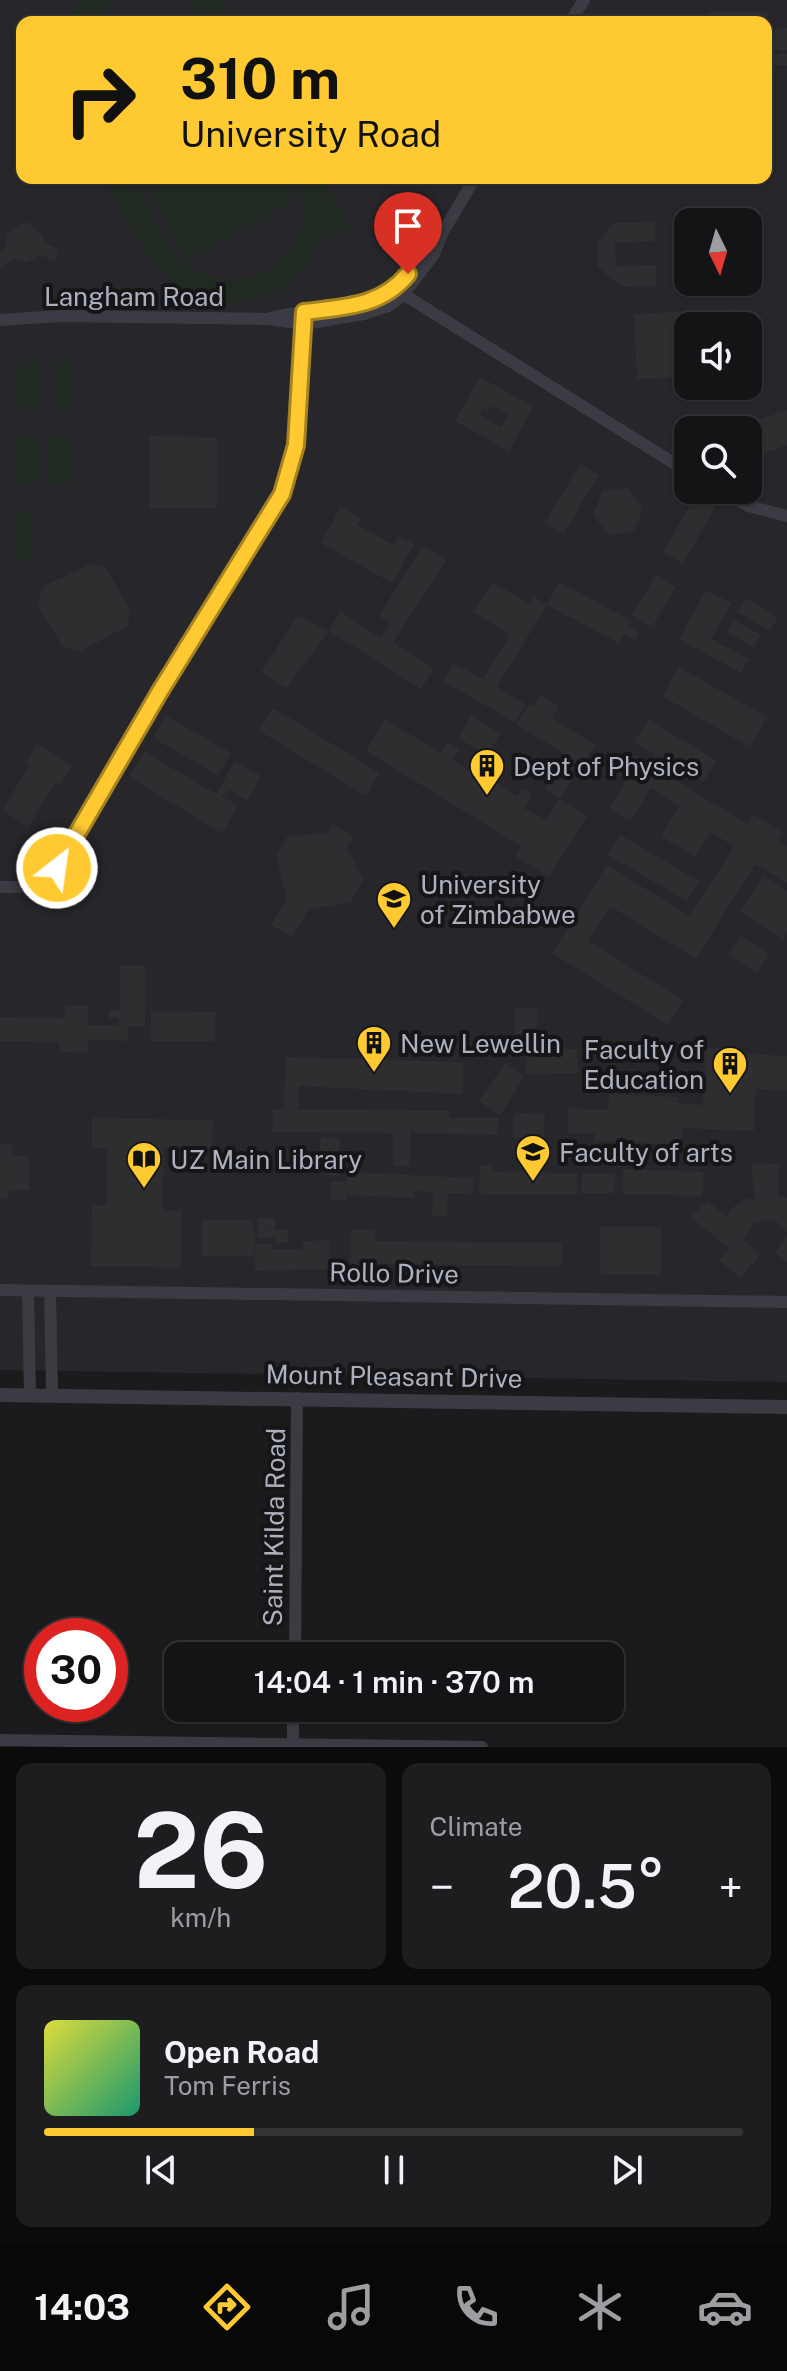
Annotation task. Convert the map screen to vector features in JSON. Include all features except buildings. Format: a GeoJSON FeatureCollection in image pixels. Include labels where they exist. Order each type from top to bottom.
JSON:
{"type":"FeatureCollection","features":[{"type":"Feature","properties":{"kind":"street"},"geometry":{"type":"LineString","coordinates":[[471,184],[443,232],[434,254],[398,293],[674,463]]}},
{"type":"Feature","properties":{"kind":"street","name":"Langham Road"},"geometry":{"type":"LineString","coordinates":[[0,320],[47,316],[268,319],[364,314],[388,306],[398,293]]}},
{"type":"Feature","properties":{"kind":"street"},"geometry":{"type":"LineString","coordinates":[[0,887],[26,888],[39,884],[57,868],[159,693],[282,494],[296,445],[305,318]]}},
{"type":"Feature","properties":{"kind":"street"},"geometry":{"type":"LineString","coordinates":[[744,504],[787,515]]}},
{"type":"Feature","properties":{"kind":"street","name":"Rollo Drive"},"geometry":{"type":"LineString","coordinates":[[0,1290],[787,1302]]}},
{"type":"Feature","properties":{"kind":"street"},"geometry":{"type":"LineString","coordinates":[[28,1291],[30,1395]]}},
{"type":"Feature","properties":{"kind":"street"},"geometry":{"type":"LineString","coordinates":[[50,1291],[52,1396]]}},
{"type":"Feature","properties":{"kind":"street","name":"Mount Pleasant Drive"},"geometry":{"type":"LineString","coordinates":[[0,1395],[787,1407]]}},
{"type":"Feature","properties":{"kind":"street","name":"Saint Kilda Road"},"geometry":{"type":"LineString","coordinates":[[295,1642],[297,1398]]}},
{"type":"Feature","properties":{"kind":"street"},"geometry":{"type":"LineString","coordinates":[[293,1722],[293,1746]]}},
{"type":"Feature","properties":{"kind":"street"},"geometry":{"type":"LineString","coordinates":[[0,1740],[482,1747]]}},
{"type":"Feature","properties":{"kind":"shaded area","name":"University of Zimbabwe"},"geometry":{"type":"Polygon","coordinates":[[[0,0],[787,0],[787,1382],[0,1370],[0,0]]]}},
{"type":"Feature","properties":{"kind":"shaded area"},"geometry":{"type":"Polygon","coordinates":[[[81,0],[118,0],[99,16],[69,16],[81,0]]]}},
{"type":"Feature","properties":{"kind":"shaded area"},"geometry":{"type":"Polygon","coordinates":[[[184,0],[220,0],[230,16],[203,16],[184,0]]]}},
{"type":"Feature","properties":{"kind":"shaded area"},"geometry":{"type":"Polygon","coordinates":[[[107,184],[135,184],[174,251],[194,269],[217,278],[240,279],[261,273],[280,261],[294,245],[303,224],[305,202],[300,184],[325,184],[351,229],[335,237],[330,228],[297,276],[285,287],[257,300],[242,303],[209,301],[187,292],[169,279],[139,242],[107,184]]]}},
{"type":"Feature","properties":{"kind":"shaded area"},"geometry":{"type":"Polygon","coordinates":[[[143,184],[295,184],[302,196],[187,261],[143,184]]]}},
{"type":"Feature","properties":{"kind":"shaded area"},"geometry":{"type":"Polygon","coordinates":[[[17,362],[39,362],[38,409],[17,409],[17,362]]]}},
{"type":"Feature","properties":{"kind":"shaded area"},"geometry":{"type":"Polygon","coordinates":[[[51,362],[73,362],[73,410],[51,409],[51,362]]]}},
{"type":"Feature","properties":{"kind":"shaded area"},"geometry":{"type":"Polygon","coordinates":[[[16,436],[38,436],[38,484],[16,484],[16,436]]]}},
{"type":"Feature","properties":{"kind":"shaded area"},"geometry":{"type":"Polygon","coordinates":[[[48,437],[70,437],[70,485],[48,485],[48,437]]]}},
{"type":"Feature","properties":{"kind":"shaded area"},"geometry":{"type":"Polygon","coordinates":[[[13,512],[34,512],[34,560],[13,560],[13,512]]]}},
{"type":"Feature","properties":{"kind":"place","name":"Dept of Physics"},"geometry":{"type":"Point","coordinates":[487,797]}},
{"type":"Feature","properties":{"kind":"place","name":"University of Zimbabwe"},"geometry":{"type":"Point","coordinates":[394,930]}},
{"type":"Feature","properties":{"kind":"place","name":"New Lewellin"},"geometry":{"type":"Point","coordinates":[374,1074]}},
{"type":"Feature","properties":{"kind":"place","name":"Faculty of Education"},"geometry":{"type":"Point","coordinates":[730,1095]}},
{"type":"Feature","properties":{"kind":"place","name":"Faculty of arts"},"geometry":{"type":"Point","coordinates":[533,1183]}},
{"type":"Feature","properties":{"kind":"place","name":"UZ Main Library"},"geometry":{"type":"Point","coordinates":[144,1190]}},
{"type":"Feature","properties":{"kind":"route"},"geometry":{"type":"LineString","coordinates":[[57,868],[159,693],[282,494],[296,445],[304,312],[373,301],[395,289],[408,274]]}}]}
